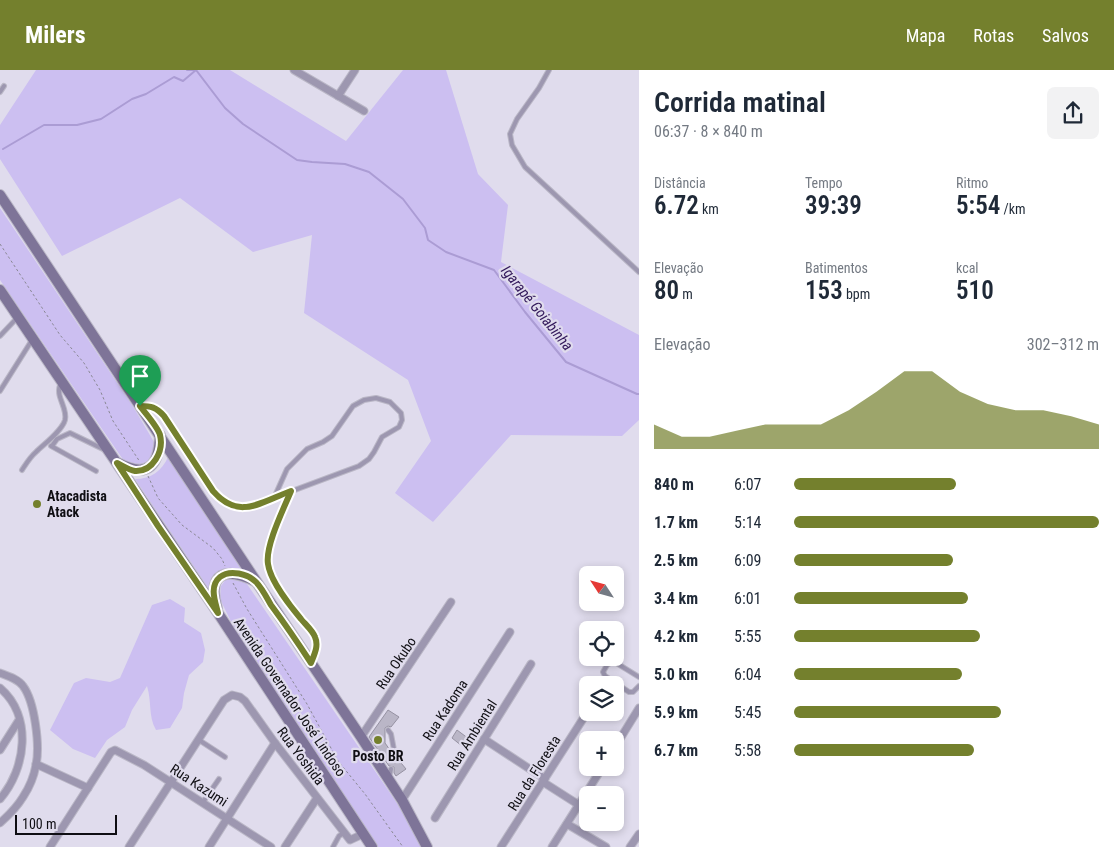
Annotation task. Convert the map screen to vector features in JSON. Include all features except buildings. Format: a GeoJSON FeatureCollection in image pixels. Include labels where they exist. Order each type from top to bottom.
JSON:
{"type":"FeatureCollection","features":[{"type":"Feature","properties":{"kind":"main road"},"geometry":{"type":"LineString","coordinates":[[0,195],[311,663],[361,737],[390,774],[427,847]]}},
{"type":"Feature","properties":{"kind":"main road","name":"Avenida Governador José Lindoso"},"geometry":{"type":"LineString","coordinates":[[0,290],[110,452],[176,554],[218,613],[371,847]]}},
{"type":"Feature","properties":{"kind":"main road"},"geometry":{"type":"LineString","coordinates":[[117,463],[135,471],[151,466],[158,458],[160,435]]}},
{"type":"Feature","properties":{"kind":"main road"},"geometry":{"type":"LineString","coordinates":[[218,613],[214,598],[214,588],[217,580],[223,574],[239,574],[256,581]]}},
{"type":"Feature","properties":{"kind":"street"},"geometry":{"type":"LineString","coordinates":[[294,70],[364,111]]}},
{"type":"Feature","properties":{"kind":"street"},"geometry":{"type":"LineString","coordinates":[[338,96],[355,70]]}},
{"type":"Feature","properties":{"kind":"street","name":"Rua Okubo"},"geometry":{"type":"LineString","coordinates":[[361,737],[376,721],[450,602]]}},
{"type":"Feature","properties":{"kind":"street","name":"Rua Kadoma"},"geometry":{"type":"LineString","coordinates":[[402,800],[510,632]]}},
{"type":"Feature","properties":{"kind":"street","name":"Rua Ambiental"},"geometry":{"type":"LineString","coordinates":[[434,818],[531,664]]}},
{"type":"Feature","properties":{"kind":"street"},"geometry":{"type":"LineString","coordinates":[[0,673],[23,686],[31,705],[37,743],[33,777],[23,798],[0,823]]}},
{"type":"Feature","properties":{"kind":"street"},"geometry":{"type":"LineString","coordinates":[[0,688],[12,701],[20,720],[23,741],[19,763],[12,782],[0,799]]}},
{"type":"Feature","properties":{"kind":"street","name":"Rua Yoshida"},"geometry":{"type":"LineString","coordinates":[[199,740],[228,697],[236,695],[245,702],[345,832],[351,844],[363,834]]}},
{"type":"Feature","properties":{"kind":"street"},"geometry":{"type":"LineString","coordinates":[[624,732],[639,708]]}},
{"type":"Feature","properties":{"kind":"street"},"geometry":{"type":"LineString","coordinates":[[0,750],[20,720]]}},
{"type":"Feature","properties":{"kind":"street","name":"Rua da Floresta"},"geometry":{"type":"LineString","coordinates":[[501,847],[582,721]]}},
{"type":"Feature","properties":{"kind":"street"},"geometry":{"type":"LineString","coordinates":[[484,739],[579,805],[552,847]]}},
{"type":"Feature","properties":{"kind":"street"},"geometry":{"type":"LineString","coordinates":[[129,847],[199,740]]}},
{"type":"Feature","properties":{"kind":"street"},"geometry":{"type":"LineString","coordinates":[[209,847],[275,743]]}},
{"type":"Feature","properties":{"kind":"street","name":"Rua Kazumi"},"geometry":{"type":"LineString","coordinates":[[88,788],[111,752],[115,750],[120,751],[271,847]]}},
{"type":"Feature","properties":{"kind":"street"},"geometry":{"type":"LineString","coordinates":[[36,764],[88,788],[50,847]]}},
{"type":"Feature","properties":{"kind":"street"},"geometry":{"type":"LineString","coordinates":[[285,847],[317,798]]}},
{"type":"Feature","properties":{"kind":"street"},"geometry":{"type":"LineString","coordinates":[[567,824],[606,847]]}},
{"type":"Feature","properties":{"kind":"street"},"geometry":{"type":"LineString","coordinates":[[630,847],[639,834]]}},
{"type":"Feature","properties":{"kind":"lane"},"geometry":{"type":"LineString","coordinates":[[549,70],[539,88],[517,118],[510,134],[512,146],[525,168],[639,272]]}},
{"type":"Feature","properties":{"kind":"lane"},"geometry":{"type":"LineString","coordinates":[[0,92],[4,86]]}},
{"type":"Feature","properties":{"kind":"lane"},"geometry":{"type":"LineString","coordinates":[[0,336],[18,316]]}},
{"type":"Feature","properties":{"kind":"lane"},"geometry":{"type":"LineString","coordinates":[[0,391],[33,338]]}},
{"type":"Feature","properties":{"kind":"lane"},"geometry":{"type":"LineString","coordinates":[[22,470],[29,459],[64,422],[65,414],[58,390],[62,381]]}},
{"type":"Feature","properties":{"kind":"lane"},"geometry":{"type":"LineString","coordinates":[[140,406],[151,406],[158,409],[213,491],[220,499],[237,508],[252,506],[274,498],[291,491],[359,466],[369,459],[382,437],[399,426],[402,420],[401,413],[390,402],[376,398],[364,400],[353,406],[332,436],[307,449],[287,469],[274,498]]}},
{"type":"Feature","properties":{"kind":"lane"},"geometry":{"type":"LineString","coordinates":[[52,446],[57,439],[70,433],[110,452]]}},
{"type":"Feature","properties":{"kind":"lane"},"geometry":{"type":"LineString","coordinates":[[45,442],[96,471]]}},
{"type":"Feature","properties":{"kind":"lane"},"geometry":{"type":"LineString","coordinates":[[291,491],[270,543],[268,564],[272,576],[293,610],[315,636],[315,652],[311,663]]}},
{"type":"Feature","properties":{"kind":"lane"},"geometry":{"type":"LineString","coordinates":[[639,677],[613,662],[603,672],[605,676],[628,692],[633,692],[639,686]]}},
{"type":"Feature","properties":{"kind":"lane"},"geometry":{"type":"LineString","coordinates":[[388,730],[391,734],[394,755]]}},
{"type":"Feature","properties":{"kind":"lane"},"geometry":{"type":"LineString","coordinates":[[199,740],[225,757]]}},
{"type":"Feature","properties":{"kind":"lane"},"geometry":{"type":"LineString","coordinates":[[203,802],[219,779]]}},
{"type":"Feature","properties":{"kind":"lane"},"geometry":{"type":"LineString","coordinates":[[333,847],[339,836],[345,832]]}},
{"type":"Feature","properties":{"kind":"path"},"geometry":{"type":"LineString","coordinates":[[0,244],[60,335],[84,363],[100,390],[113,422],[145,469],[158,498],[182,525],[213,548],[222,559],[248,609],[307,704],[338,761],[365,794],[403,847]]}},
{"type":"Feature","properties":{"kind":"shaded area"},"geometry":{"type":"Polygon","coordinates":[[[36,70],[230,70],[346,141],[403,70],[446,70],[478,174],[508,205],[501,262],[639,335],[639,420],[622,436],[511,435],[433,522],[395,493],[431,441],[408,380],[304,313],[312,235],[253,252],[180,198],[62,256],[0,159],[0,125],[36,70]]]}},
{"type":"Feature","properties":{"kind":"shaded area"},"geometry":{"type":"Polygon","coordinates":[[[0,208],[134,408],[154,442],[154,457],[141,467],[124,461],[0,280],[0,208]]]}},
{"type":"Feature","properties":{"kind":"shaded area"},"geometry":{"type":"Polygon","coordinates":[[[168,457],[242,569],[236,568],[221,572],[214,579],[209,589],[135,479],[151,476],[163,466],[168,457]]]}},
{"type":"Feature","properties":{"kind":"shaded area"},"geometry":{"type":"Polygon","coordinates":[[[231,578],[245,581],[427,847],[378,847],[240,640],[220,599],[221,586],[226,579],[231,578]]]}},
{"type":"Feature","properties":{"kind":"shaded area"},"geometry":{"type":"Polygon","coordinates":[[[170,599],[185,608],[184,622],[201,633],[205,650],[203,662],[189,675],[182,708],[170,728],[156,730],[152,719],[147,686],[132,710],[125,727],[107,740],[95,758],[73,749],[50,730],[74,683],[86,678],[110,682],[120,678],[152,605],[170,599]]]}},
{"type":"Feature","properties":{"kind":"waterway","name":"Igarapé Goiabinha"},"geometry":{"type":"LineString","coordinates":[[187,70],[196,70]]}},
{"type":"Feature","properties":{"kind":"waterway","name":"Igarapé Goiabinha"},"geometry":{"type":"LineString","coordinates":[[196,70],[225,108],[243,124],[297,160],[345,164],[369,172],[403,199],[425,228],[428,240],[446,252],[494,270],[566,362],[639,394]]}},
{"type":"Feature","properties":{"kind":"waterway"},"geometry":{"type":"LineString","coordinates":[[3,149],[44,125],[77,125],[101,119],[132,99],[146,94],[174,77],[183,81],[196,70]]}},
{"type":"Feature","properties":{"kind":"place","name":"Atacadista Atack"},"geometry":{"type":"Point","coordinates":[37,504]}},
{"type":"Feature","properties":{"kind":"place","name":"Posto BR"},"geometry":{"type":"Point","coordinates":[378,740]}},
{"type":"Feature","properties":{"kind":"route"},"geometry":{"type":"LineString","coordinates":[[140,406],[151,406],[158,409],[213,491],[229,505],[237,508],[252,506],[291,491],[270,543],[268,564],[272,576],[293,610],[315,636],[315,652],[311,663],[256,581],[231,572],[223,574],[217,580],[214,588],[214,598],[218,613],[135,491],[117,463],[135,471],[145,469],[151,466],[158,458],[160,449],[160,435],[140,406]]}}]}
